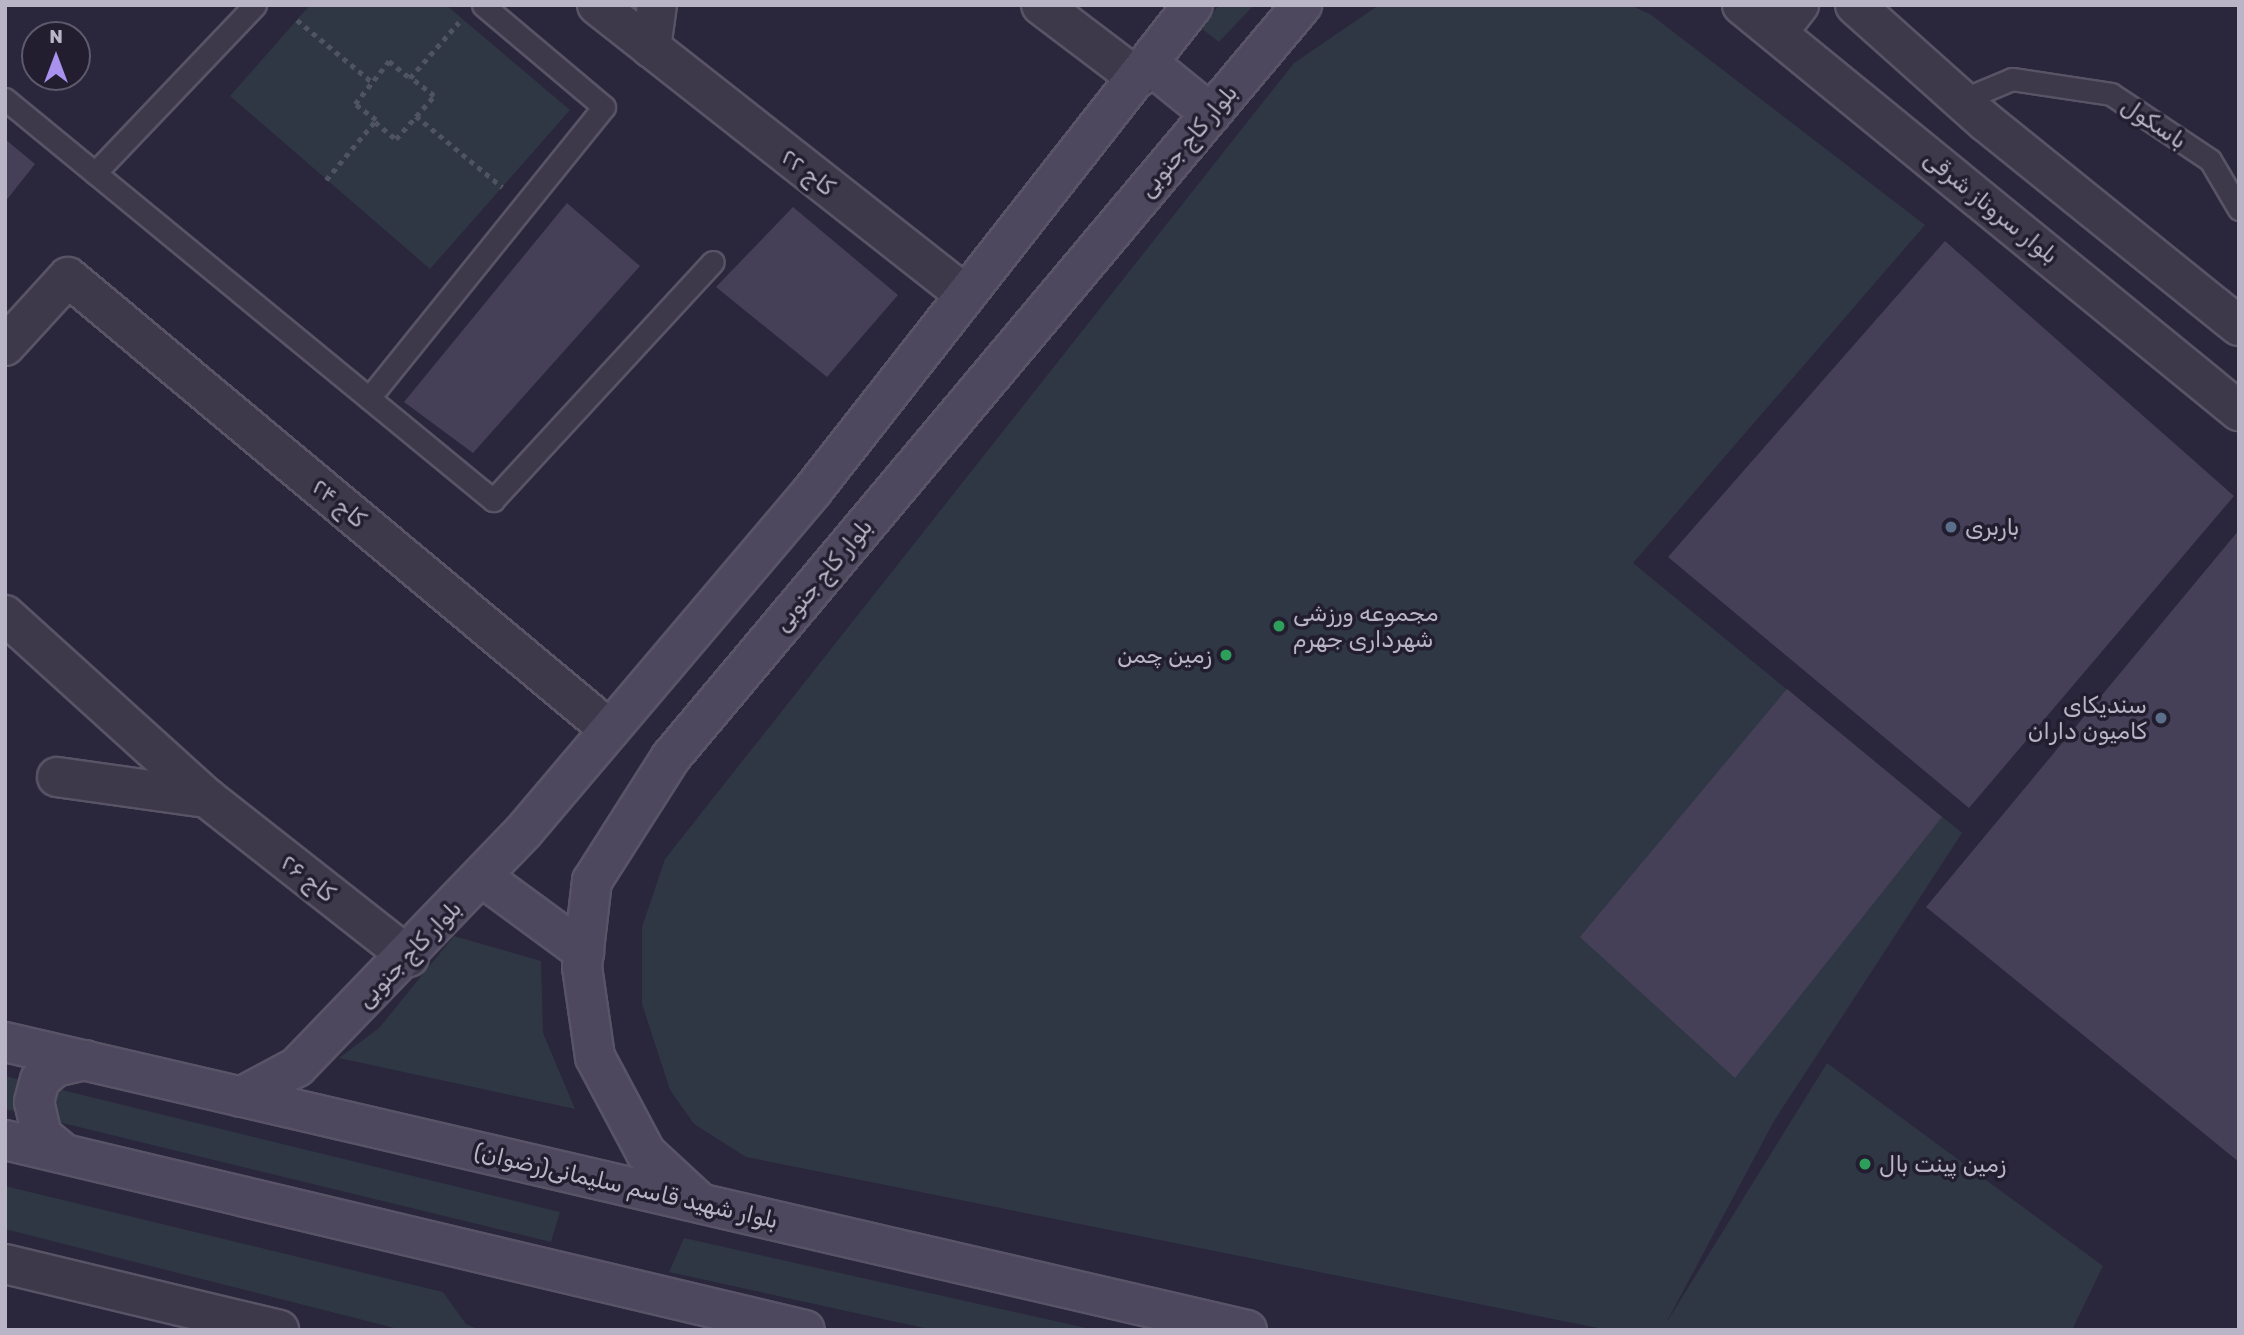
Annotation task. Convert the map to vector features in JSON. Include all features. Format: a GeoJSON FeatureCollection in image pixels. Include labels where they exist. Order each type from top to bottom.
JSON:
{"type":"FeatureCollection","features":[{"type":"Feature","properties":{"kind":"main road","name":"بلوار کاج جنوبی"},"geometry":{"type":"LineString","coordinates":[[242,1097],[297,1067],[409,957],[482,877],[813,490],[1193,5]]}},
{"type":"Feature","properties":{"kind":"main road","name":"بلوار کاج جنوبی"},"geometry":{"type":"LineString","coordinates":[[700,1203],[646,1153],[595,1056],[584,952],[592,881],[671,757],[1302,5]]}},
{"type":"Feature","properties":{"kind":"main road"},"geometry":{"type":"LineString","coordinates":[[1142,70],[1210,114]]}},
{"type":"Feature","properties":{"kind":"main road"},"geometry":{"type":"LineString","coordinates":[[482,877],[584,952]]}},
{"type":"Feature","properties":{"kind":"main road","name":"بلوار شهید قاسم سلیمانی(رضوان)"},"geometry":{"type":"LineString","coordinates":[[5,1042],[1247,1330]]}},
{"type":"Feature","properties":{"kind":"main road"},"geometry":{"type":"LineString","coordinates":[[62,1152],[42,1136],[34,1102],[40,1080],[55,1067],[85,1060]]}},
{"type":"Feature","properties":{"kind":"main road"},"geometry":{"type":"LineString","coordinates":[[5,1140],[805,1330]]}},
{"type":"Feature","properties":{"kind":"street","name":"کاج ۲۲"},"geometry":{"type":"LineString","coordinates":[[597,5],[966,295]]}},
{"type":"Feature","properties":{"kind":"street"},"geometry":{"type":"LineString","coordinates":[[651,48],[657,5]]}},
{"type":"Feature","properties":{"kind":"street"},"geometry":{"type":"LineString","coordinates":[[1041,5],[1142,70]]}},
{"type":"Feature","properties":{"kind":"street","name":"بلوار سروناز شرقی"},"geometry":{"type":"LineString","coordinates":[[1742,5],[1788,19],[2239,411]]}},
{"type":"Feature","properties":{"kind":"street"},"geometry":{"type":"LineString","coordinates":[[1855,5],[1962,100],[2237,320]]}},
{"type":"Feature","properties":{"kind":"street","name":"کاج ۲۴"},"geometry":{"type":"LineString","coordinates":[[5,346],[68,277],[610,730]]}},
{"type":"Feature","properties":{"kind":"street","name":"کاج ۲۶"},"geometry":{"type":"LineString","coordinates":[[5,615],[207,798],[409,957]]}},
{"type":"Feature","properties":{"kind":"street"},"geometry":{"type":"LineString","coordinates":[[57,777],[207,798]]}},
{"type":"Feature","properties":{"kind":"street"},"geometry":{"type":"LineString","coordinates":[[5,1264],[279,1330]]}},
{"type":"Feature","properties":{"kind":"lane"},"geometry":{"type":"LineString","coordinates":[[95,173],[255,5]]}},
{"type":"Feature","properties":{"kind":"lane"},"geometry":{"type":"LineString","coordinates":[[369,398],[604,107],[483,5]]}},
{"type":"Feature","properties":{"kind":"lane","name":"باسکول"},"geometry":{"type":"LineString","coordinates":[[1962,100],[2012,79],[2111,94],[2210,160],[2239,209]]}},
{"type":"Feature","properties":{"kind":"lane"},"geometry":{"type":"LineString","coordinates":[[5,99],[493,499],[713,262]]}},
{"type":"Feature","properties":{"kind":"path"},"geometry":{"type":"LineString","coordinates":[[409,76],[462,19]]}},
{"type":"Feature","properties":{"kind":"path"},"geometry":{"type":"LineString","coordinates":[[297,20],[372,82]]}},
{"type":"Feature","properties":{"kind":"path"},"geometry":{"type":"LineString","coordinates":[[389,61],[434,96],[396,139],[355,104],[372,82],[389,61]]}},
{"type":"Feature","properties":{"kind":"path"},"geometry":{"type":"LineString","coordinates":[[416,116],[502,187]]}},
{"type":"Feature","properties":{"kind":"path"},"geometry":{"type":"LineString","coordinates":[[326,180],[375,122]]}},
{"type":"Feature","properties":{"kind":"shaded area"},"geometry":{"type":"Polygon","coordinates":[[[310,5],[446,5],[570,110],[430,269],[230,96],[310,5]]]}},
{"type":"Feature","properties":{"kind":"shaded area"},"geometry":{"type":"Polygon","coordinates":[[[1219,5],[1254,5],[1219,42],[1202,29],[1219,5]]]}},
{"type":"Feature","properties":{"kind":"shaded area","name":"مجموعه ورزشی شهرداری جهرم"},"geometry":{"type":"Polygon","coordinates":[[[1379,5],[1630,5],[1650,14],[1925,225],[1633,563],[1962,833],[1774,1121],[1665,1325],[1827,1063],[2103,1266],[2072,1330],[1608,1330],[746,1157],[694,1124],[670,1090],[642,1004],[642,927],[665,859],[1294,63],[1379,5]]]}},
{"type":"Feature","properties":{"kind":"shaded area"},"geometry":{"type":"Polygon","coordinates":[[[454,936],[541,961],[543,1033],[575,1109],[339,1058],[379,1028],[454,936]]]}},
{"type":"Feature","properties":{"kind":"shaded area"},"geometry":{"type":"Polygon","coordinates":[[[5,1076],[560,1212],[551,1242],[5,1109],[5,1076]]]}},
{"type":"Feature","properties":{"kind":"shaded area"},"geometry":{"type":"Polygon","coordinates":[[[5,1186],[443,1292],[466,1324],[480,1330],[402,1330],[5,1229],[5,1186]]]}},
{"type":"Feature","properties":{"kind":"shaded area"},"geometry":{"type":"Polygon","coordinates":[[[684,1238],[1095,1330],[933,1330],[669,1272],[684,1238]]]}},
{"type":"Feature","properties":{"kind":"building"},"geometry":{"type":"Polygon","coordinates":[[[5,139],[35,164],[5,202],[5,139]]]}},
{"type":"Feature","properties":{"kind":"building"},"geometry":{"type":"Polygon","coordinates":[[[567,203],[640,266],[473,453],[404,402],[567,203]]]}},
{"type":"Feature","properties":{"kind":"building"},"geometry":{"type":"Polygon","coordinates":[[[793,207],[898,295],[827,377],[716,287],[793,207]]]}},
{"type":"Feature","properties":{"kind":"building","name":"باربری"},"geometry":{"type":"Polygon","coordinates":[[[1945,241],[2234,496],[1969,808],[1668,557],[1945,241]]]}},
{"type":"Feature","properties":{"kind":"building","name":"سندیکای کامیون داران"},"geometry":{"type":"Polygon","coordinates":[[[2239,530],[2239,1162],[1926,907],[2239,530]]]}},
{"type":"Feature","properties":{"kind":"building"},"geometry":{"type":"Polygon","coordinates":[[[1787,689],[1942,817],[1735,1078],[1580,937],[1787,689]]]}},
{"type":"Feature","properties":{"kind":"place","name":"باربری"},"geometry":{"type":"Point","coordinates":[1951,527]}},
{"type":"Feature","properties":{"kind":"place","name":"مجموعه ورزشی شهرداری جهرم"},"geometry":{"type":"Point","coordinates":[1279,626]}},
{"type":"Feature","properties":{"kind":"place","name":"زمین چمن"},"geometry":{"type":"Point","coordinates":[1226,655]}},
{"type":"Feature","properties":{"kind":"place","name":"سندیکای کامیون داران"},"geometry":{"type":"Point","coordinates":[2161,718]}},
{"type":"Feature","properties":{"kind":"place","name":"زمین پینت بال"},"geometry":{"type":"Point","coordinates":[1865,1164]}}]}
